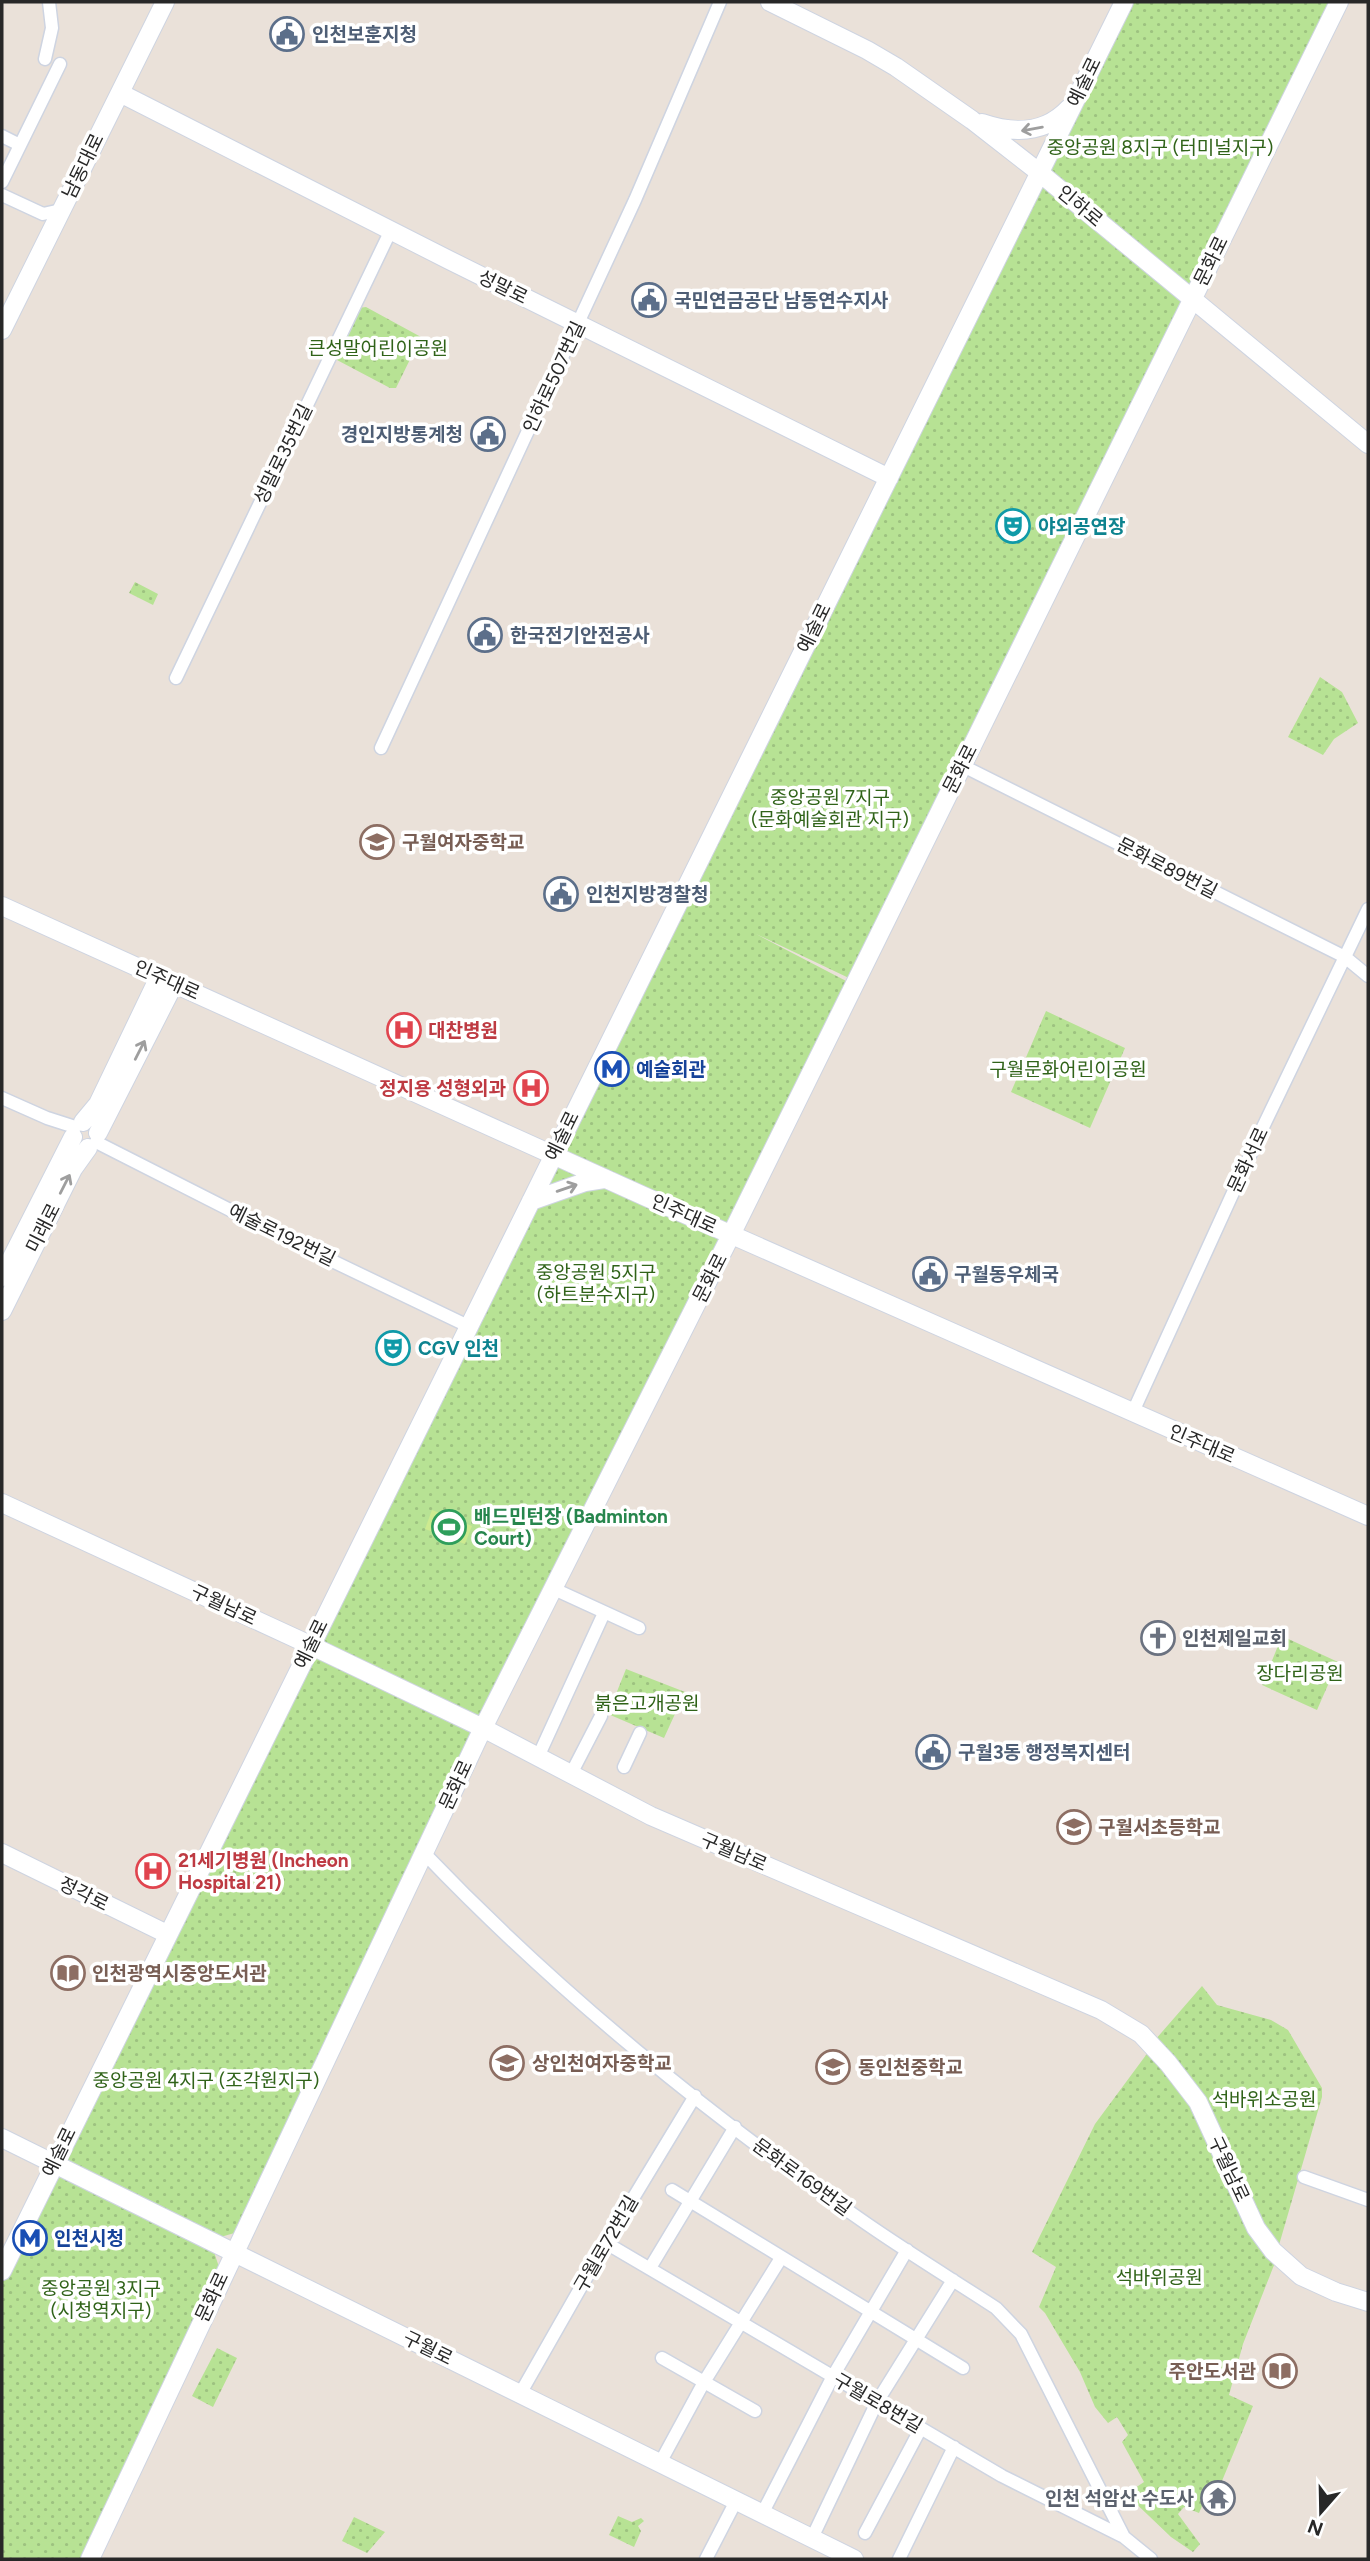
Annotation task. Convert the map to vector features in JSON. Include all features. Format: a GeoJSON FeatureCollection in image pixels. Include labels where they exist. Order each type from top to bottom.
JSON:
{"type":"FeatureCollection","features":[{"type":"Feature","properties":{"kind":"main road","name":"남동대로"},"geometry":{"type":"LineString","coordinates":[[2,330],[165,2]]}},
{"type":"Feature","properties":{"kind":"main road","name":"인하로"},"geometry":{"type":"LineString","coordinates":[[770,2],[887,61],[972,120],[1368,444]]}},
{"type":"Feature","properties":{"kind":"main road","name":"예술로"},"geometry":{"type":"LineString","coordinates":[[2,2271],[1124,2]]}},
{"type":"Feature","properties":{"kind":"main road","name":"문화로"},"geometry":{"type":"LineString","coordinates":[[90,2559],[483,1728],[731,1235],[1339,2]]}},
{"type":"Feature","properties":{"kind":"main road","name":"성말로"},"geometry":{"type":"LineString","coordinates":[[120,93],[889,478]]}},
{"type":"Feature","properties":{"kind":"main road"},"geometry":{"type":"LineString","coordinates":[[972,120],[1008,130],[1039,128],[1056,121],[1079,94]]}},
{"type":"Feature","properties":{"kind":"main road","name":"인주대로"},"geometry":{"type":"LineString","coordinates":[[2,906],[605,1179],[1368,1516]]}},
{"type":"Feature","properties":{"kind":"main road","name":"미래로"},"geometry":{"type":"LineString","coordinates":[[2,1311],[73,1169],[98,1104],[166,980]]}},
{"type":"Feature","properties":{"kind":"main road","name":"미래로"},"geometry":{"type":"LineString","coordinates":[[2,1277],[85,1135]]}},
{"type":"Feature","properties":{"kind":"main road"},"geometry":{"type":"LineString","coordinates":[[531,1201],[585,1182],[605,1179]]}},
{"type":"Feature","properties":{"kind":"main road","name":"구월남로"},"geometry":{"type":"LineString","coordinates":[[2,1503],[483,1728],[651,1816],[1101,2010],[1141,2034],[1198,2102],[1256,2228],[1273,2251],[1301,2276],[1336,2292],[1368,2302]]}},
{"type":"Feature","properties":{"kind":"main road","name":"정각로"},"geometry":{"type":"LineString","coordinates":[[2,1853],[167,1934]]}},
{"type":"Feature","properties":{"kind":"main road","name":"구월로"},"geometry":{"type":"LineString","coordinates":[[2,2138],[855,2559]]}},
{"type":"Feature","properties":{"kind":"street"},"geometry":{"type":"LineString","coordinates":[[46,60],[52,29],[49,2]]}},
{"type":"Feature","properties":{"kind":"street","name":"인하로507번길"},"geometry":{"type":"LineString","coordinates":[[381,748],[635,200],[720,2]]}},
{"type":"Feature","properties":{"kind":"street"},"geometry":{"type":"LineString","coordinates":[[2,182],[60,65]]}},
{"type":"Feature","properties":{"kind":"street"},"geometry":{"type":"LineString","coordinates":[[2,136],[20,145]]}},
{"type":"Feature","properties":{"kind":"street"},"geometry":{"type":"LineString","coordinates":[[2,195],[34,212],[43,214],[61,210]]}},
{"type":"Feature","properties":{"kind":"street"},"geometry":{"type":"LineString","coordinates":[[34,212],[47,225],[50,234]]}},
{"type":"Feature","properties":{"kind":"street","name":"성말로35번길"},"geometry":{"type":"LineString","coordinates":[[176,678],[391,230]]}},
{"type":"Feature","properties":{"kind":"street","name":"문화로89번길"},"geometry":{"type":"LineString","coordinates":[[961,765],[1345,957],[1368,976]]}},
{"type":"Feature","properties":{"kind":"street","name":"문화서로"},"geometry":{"type":"LineString","coordinates":[[1132,1414],[1368,909]]}},
{"type":"Feature","properties":{"kind":"street","name":"예술로192번길"},"geometry":{"type":"LineString","coordinates":[[2,1098],[85,1135],[468,1326]]}},
{"type":"Feature","properties":{"kind":"street"},"geometry":{"type":"LineString","coordinates":[[554,1589],[639,1628]]}},
{"type":"Feature","properties":{"kind":"street"},"geometry":{"type":"LineString","coordinates":[[538,1756],[604,1613]]}},
{"type":"Feature","properties":{"kind":"street"},"geometry":{"type":"LineString","coordinates":[[570,1774],[601,1716]]}},
{"type":"Feature","properties":{"kind":"street"},"geometry":{"type":"LineString","coordinates":[[624,1767],[640,1733]]}},
{"type":"Feature","properties":{"kind":"street","name":"문화로169번길"},"geometry":{"type":"LineString","coordinates":[[424,1853],[582,2002],[695,2096],[867,2224],[996,2308],[1021,2334],[1124,2537]]}},
{"type":"Feature","properties":{"kind":"street","name":"구월로72번길"},"geometry":{"type":"LineString","coordinates":[[520,2394],[606,2243],[695,2096]]}},
{"type":"Feature","properties":{"kind":"street"},"geometry":{"type":"LineString","coordinates":[[650,2268],[734,2127]]}},
{"type":"Feature","properties":{"kind":"street"},"geometry":{"type":"LineString","coordinates":[[1304,2177],[1368,2200]]}},
{"type":"Feature","properties":{"kind":"street"},"geometry":{"type":"LineString","coordinates":[[672,2190],[963,2368]]}},
{"type":"Feature","properties":{"kind":"street","name":"구월로8번길"},"geometry":{"type":"LineString","coordinates":[[606,2243],[1002,2476],[1124,2537],[1151,2559]]}},
{"type":"Feature","properties":{"kind":"street"},"geometry":{"type":"LineString","coordinates":[[762,2514],[833,2376],[872,2313],[906,2250]]}},
{"type":"Feature","properties":{"kind":"street"},"geometry":{"type":"LineString","coordinates":[[660,2463],[704,2382],[781,2258]]}},
{"type":"Feature","properties":{"kind":"street"},"geometry":{"type":"LineString","coordinates":[[812,2538],[877,2402],[953,2280]]}},
{"type":"Feature","properties":{"kind":"street"},"geometry":{"type":"LineString","coordinates":[[663,2358],[755,2411]]}},
{"type":"Feature","properties":{"kind":"street"},"geometry":{"type":"LineString","coordinates":[[865,2533],[920,2428]]}},
{"type":"Feature","properties":{"kind":"street"},"geometry":{"type":"LineString","coordinates":[[899,2559],[954,2447]]}},
{"type":"Feature","properties":{"kind":"street"},"geometry":{"type":"LineString","coordinates":[[706,2559],[736,2501]]}},
{"type":"Feature","properties":{"kind":"green space"},"geometry":{"type":"Polygon","coordinates":[[[1124,2],[1339,2],[1186,301],[851,979],[756,934],[850,983],[481,1721],[471,1722],[475,1744],[245,2230],[210,2240],[222,2276],[90,2559],[2,2559],[2,2273],[45,2181],[73,2174],[53,2164],[1124,2]]]}},
{"type":"Feature","properties":{"kind":"green space","name":"큰성말어린이공원"},"geometry":{"type":"Polygon","coordinates":[[[366,307],[421,337],[396,388],[390,388],[337,360],[335,354],[358,308],[366,307]]]}},
{"type":"Feature","properties":{"kind":"green space"},"geometry":{"type":"Polygon","coordinates":[[[135,582],[158,594],[153,605],[129,593],[135,582]]]}},
{"type":"Feature","properties":{"kind":"green space"},"geometry":{"type":"Polygon","coordinates":[[[1320,677],[1342,692],[1358,723],[1334,739],[1323,755],[1288,737],[1320,677]]]}},
{"type":"Feature","properties":{"kind":"green space","name":"구월문화어린이공원"},"geometry":{"type":"Polygon","coordinates":[[[1046,1011],[1125,1048],[1090,1128],[1011,1092],[1046,1011]]]}},
{"type":"Feature","properties":{"kind":"green space","name":"배드민턴장 (Badminton Court)"},"geometry":{"type":"Polygon","coordinates":[[[432,1510],[472,1526],[465,1544],[425,1529],[432,1510]]]}},
{"type":"Feature","properties":{"kind":"green space","name":"장다리공원"},"geometry":{"type":"Polygon","coordinates":[[[1282,1636],[1338,1662],[1317,1710],[1262,1685],[1282,1636]]]}},
{"type":"Feature","properties":{"kind":"green space","name":"붉은고개공원"},"geometry":{"type":"Polygon","coordinates":[[[626,1669],[685,1692],[664,1738],[608,1714],[626,1669]]]}},
{"type":"Feature","properties":{"kind":"green space","name":"석바위소공원"},"geometry":{"type":"Polygon","coordinates":[[[1202,1986],[1217,2005],[1271,2020],[1288,2030],[1322,2088],[1322,2097],[1279,2245],[1261,2224],[1155,2040],[1202,1986]]]}},
{"type":"Feature","properties":{"kind":"green space","name":"석바위공원"},"geometry":{"type":"Polygon","coordinates":[[[1149,2051],[1195,2108],[1276,2260],[1243,2344],[1229,2395],[1253,2406],[1217,2493],[1208,2492],[1199,2513],[1184,2507],[1178,2514],[1200,2544],[1193,2552],[1171,2537],[1126,2494],[1144,2482],[1122,2442],[1128,2435],[1117,2417],[1108,2423],[1095,2407],[1080,2372],[1039,2307],[1056,2267],[1032,2252],[1095,2124],[1149,2051]]]}},
{"type":"Feature","properties":{"kind":"green space"},"geometry":{"type":"Polygon","coordinates":[[[217,2348],[237,2358],[213,2407],[192,2396],[217,2348]]]}},
{"type":"Feature","properties":{"kind":"green space"},"geometry":{"type":"Polygon","coordinates":[[[618,2516],[632,2522],[641,2518],[644,2521],[638,2526],[641,2531],[634,2547],[609,2535],[618,2516]]]}},
{"type":"Feature","properties":{"kind":"green space"},"geometry":{"type":"Polygon","coordinates":[[[354,2517],[385,2532],[367,2553],[342,2541],[354,2517]]]}},
{"type":"Feature","properties":{"kind":"place","name":"인천보훈지청"},"geometry":{"type":"Point","coordinates":[287,34]}},
{"type":"Feature","properties":{"kind":"place","name":"국민연금공단 남동연수지사"},"geometry":{"type":"Point","coordinates":[649,300]}},
{"type":"Feature","properties":{"kind":"place","name":"경인지방통계청"},"geometry":{"type":"Point","coordinates":[488,434]}},
{"type":"Feature","properties":{"kind":"place","name":"야외공연장"},"geometry":{"type":"Point","coordinates":[1013,526]}},
{"type":"Feature","properties":{"kind":"place","name":"한국전기안전공사"},"geometry":{"type":"Point","coordinates":[485,635]}},
{"type":"Feature","properties":{"kind":"place","name":"구월여자중학교"},"geometry":{"type":"Point","coordinates":[377,842]}},
{"type":"Feature","properties":{"kind":"place","name":"인천지방경찰청"},"geometry":{"type":"Point","coordinates":[561,894]}},
{"type":"Feature","properties":{"kind":"place","name":"대찬병원"},"geometry":{"type":"Point","coordinates":[404,1030]}},
{"type":"Feature","properties":{"kind":"place","name":"예술회관"},"geometry":{"type":"Point","coordinates":[612,1069]}},
{"type":"Feature","properties":{"kind":"place","name":"정지용 성형외과"},"geometry":{"type":"Point","coordinates":[531,1088]}},
{"type":"Feature","properties":{"kind":"place","name":"구월동우체국"},"geometry":{"type":"Point","coordinates":[930,1274]}},
{"type":"Feature","properties":{"kind":"place","name":"CGV 인천"},"geometry":{"type":"Point","coordinates":[393,1348]}},
{"type":"Feature","properties":{"kind":"place","name":"배드민턴장 (Badminton Court)"},"geometry":{"type":"Point","coordinates":[449,1527]}},
{"type":"Feature","properties":{"kind":"place","name":"인천제일교회"},"geometry":{"type":"Point","coordinates":[1158,1638]}},
{"type":"Feature","properties":{"kind":"place","name":"구월3동 행정복지센터"},"geometry":{"type":"Point","coordinates":[933,1752]}},
{"type":"Feature","properties":{"kind":"place","name":"구월서초등학교"},"geometry":{"type":"Point","coordinates":[1074,1827]}},
{"type":"Feature","properties":{"kind":"place","name":"21세기병원 (Incheon Hospital 21)"},"geometry":{"type":"Point","coordinates":[153,1871]}},
{"type":"Feature","properties":{"kind":"place","name":"인천광역시중앙도서관"},"geometry":{"type":"Point","coordinates":[68,1973]}},
{"type":"Feature","properties":{"kind":"place","name":"상인천여자중학교"},"geometry":{"type":"Point","coordinates":[507,2063]}},
{"type":"Feature","properties":{"kind":"place","name":"동인천중학교"},"geometry":{"type":"Point","coordinates":[833,2067]}},
{"type":"Feature","properties":{"kind":"place","name":"인천시청"},"geometry":{"type":"Point","coordinates":[30,2238]}},
{"type":"Feature","properties":{"kind":"place","name":"주안도서관"},"geometry":{"type":"Point","coordinates":[1280,2371]}},
{"type":"Feature","properties":{"kind":"place","name":"인천 석암산 수도사"},"geometry":{"type":"Point","coordinates":[1218,2498]}},
{"type":"Feature","properties":{"kind":"park label","name":"중앙공원 8지구 (터미널지구)"},"geometry":{"type":"Point","coordinates":[1160,147]}},
{"type":"Feature","properties":{"kind":"park label","name":"중앙공원 7지구 (문화예술회관 지구)"},"geometry":{"type":"Point","coordinates":[830,808]}},
{"type":"Feature","properties":{"kind":"park label","name":"중앙공원 5지구 (하트분수지구)"},"geometry":{"type":"Point","coordinates":[596,1283]}},
{"type":"Feature","properties":{"kind":"park label","name":"중앙공원 4지구 (조각원지구)"},"geometry":{"type":"Point","coordinates":[206,2080]}},
{"type":"Feature","properties":{"kind":"park label","name":"중앙공원 3지구 (시청역지구)"},"geometry":{"type":"Point","coordinates":[101,2299]}}]}
